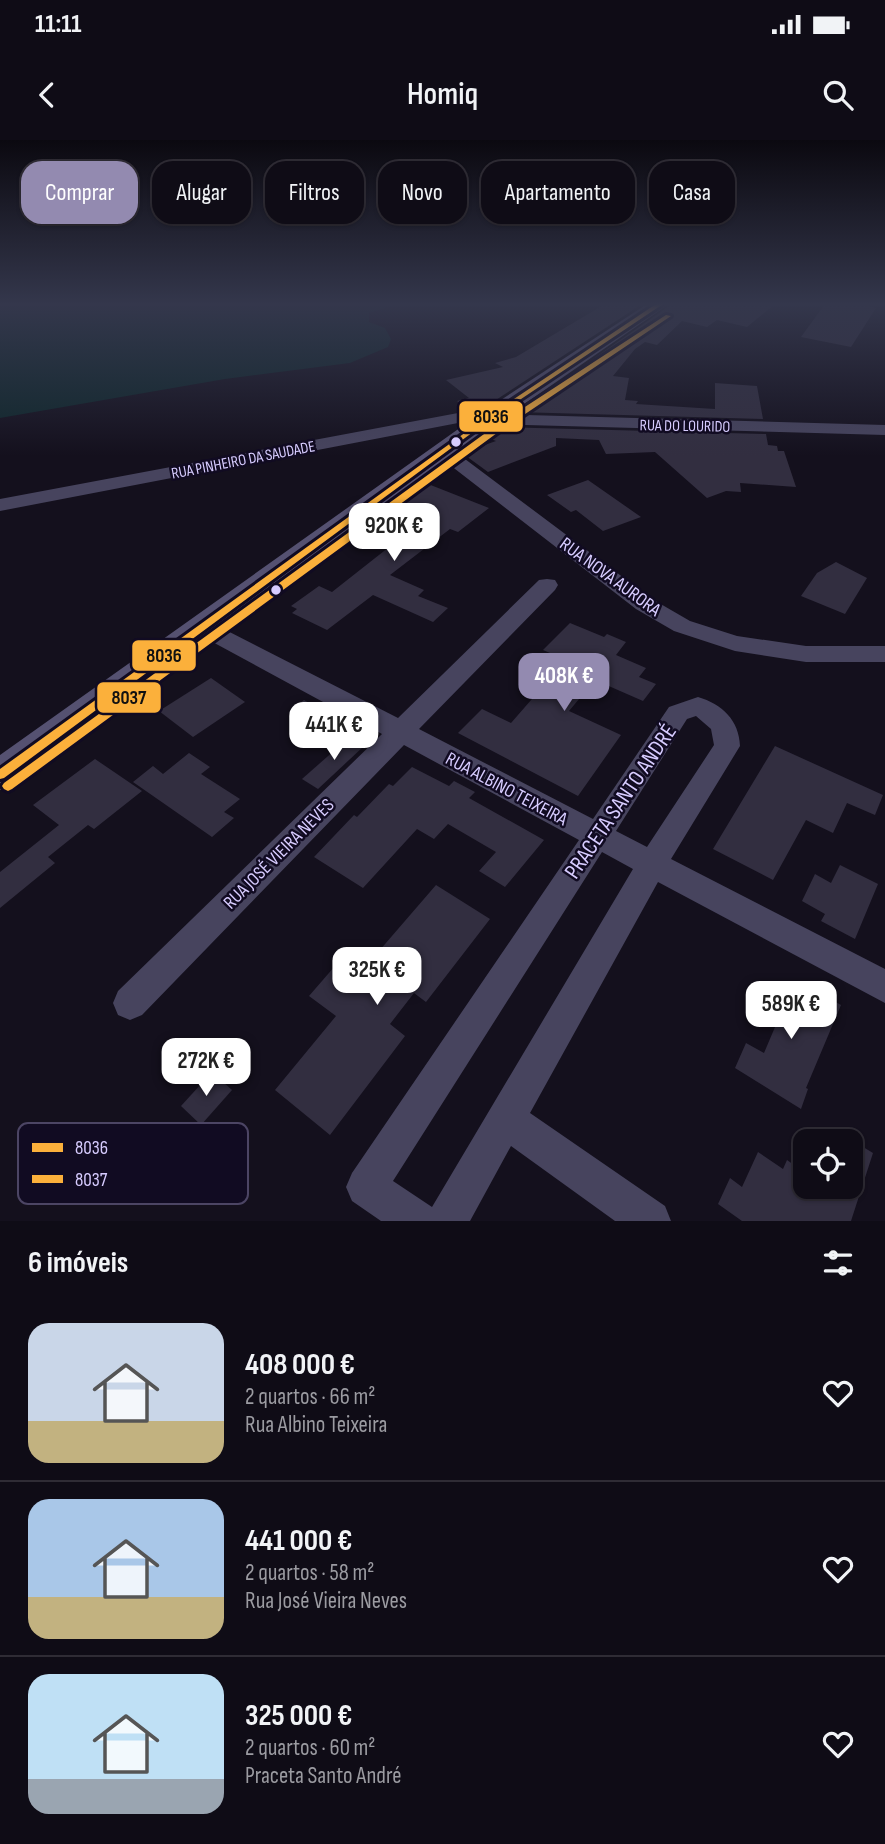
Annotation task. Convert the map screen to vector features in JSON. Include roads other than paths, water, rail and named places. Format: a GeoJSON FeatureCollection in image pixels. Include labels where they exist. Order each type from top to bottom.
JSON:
{"type":"FeatureCollection","features":[{"type":"Feature","properties":{"kind":"street"},"geometry":{"type":"LineString","coordinates":[[0,775],[486,420],[584,354]]}},
{"type":"Feature","properties":{"kind":"street","name":"RUA PINHEIRO DA SAUDADE"},"geometry":{"type":"LineString","coordinates":[[0,505],[458,418],[486,420]]}},
{"type":"Feature","properties":{"kind":"street","name":"RUA DO LOURIDO"},"geometry":{"type":"LineString","coordinates":[[486,420],[885,430]]}},
{"type":"Feature","properties":{"kind":"street","name":"RUA NOVA AURORA"},"geometry":{"type":"LineString","coordinates":[[443,451],[644,604],[682,625],[747,645],[806,654],[885,654]]}},
{"type":"Feature","properties":{"kind":"street","name":"RUA JOSÉ VIEIRA NEVES"},"geometry":{"type":"LineString","coordinates":[[130,1003],[399,730],[547,585]]}},
{"type":"Feature","properties":{"kind":"street","name":"RUA ALBINO TEIXEIRA"},"geometry":{"type":"LineString","coordinates":[[204,628],[885,987]]}},
{"type":"Feature","properties":{"kind":"street","name":"PRACETA SANTO ANDRÉ"},"geometry":{"type":"LineString","coordinates":[[417,1221],[366,1187],[678,713],[698,706],[719,718],[727,732],[727,746],[652,864],[447,1221]]}},
{"type":"Feature","properties":{"kind":"street"},"geometry":{"type":"LineString","coordinates":[[505,1119],[650,1221]]}}]}
